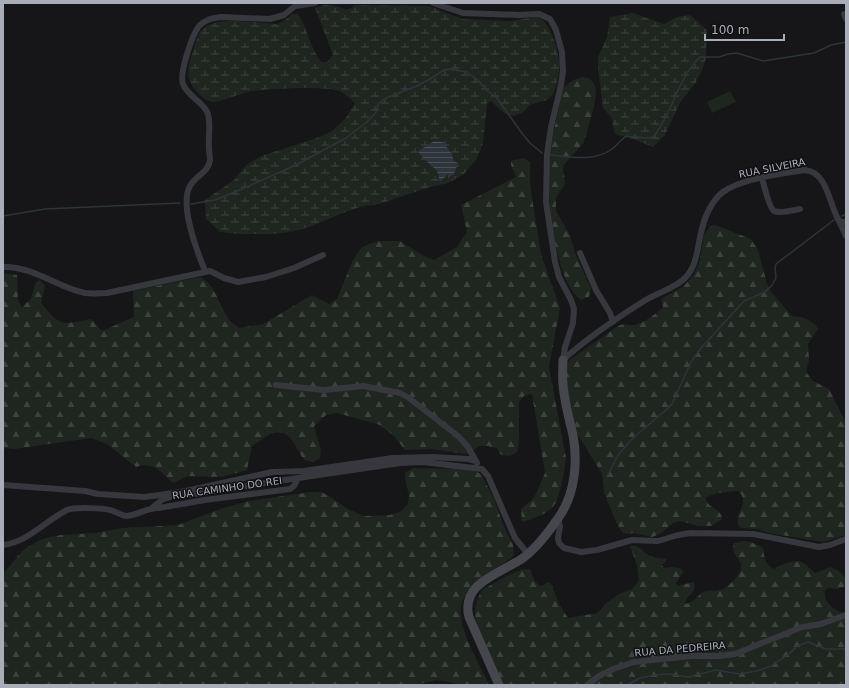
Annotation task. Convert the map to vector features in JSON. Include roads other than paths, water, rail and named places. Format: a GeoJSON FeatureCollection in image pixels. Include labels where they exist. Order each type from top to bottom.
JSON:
{"type":"FeatureCollection","features":[{"type":"Feature","properties":{"kind":"street"},"geometry":{"type":"LineString","coordinates":[[205,271],[190,225],[186,203],[186,193],[190,186],[207,169],[210,161],[208,115],[202,106],[187,91],[182,82],[182,73],[194,36],[200,25],[209,19],[221,17],[270,19],[284,15],[295,6],[314,3]]}},
{"type":"Feature","properties":{"kind":"street"},"geometry":{"type":"LineString","coordinates":[[433,3],[462,13],[542,15],[550,20],[556,30],[562,52],[563,71],[561,85],[550,127],[547,155],[546,202],[554,262],[559,277],[574,309],[573,323],[565,346],[563,360],[563,384],[573,437],[574,471],[569,499],[550,530],[528,554],[485,580],[476,588],[468,601],[466,609],[468,617],[499,685]]}},
{"type":"Feature","properties":{"kind":"street","name":"RUA SILVEIRA"},"geometry":{"type":"LineString","coordinates":[[563,360],[578,347],[645,300],[673,286],[685,278],[693,266],[708,213],[716,199],[722,193],[736,185],[762,178],[812,170],[823,184],[838,219]]}},
{"type":"Feature","properties":{"kind":"street"},"geometry":{"type":"LineString","coordinates":[[762,178],[771,208],[774,211],[780,212],[800,209]]}},
{"type":"Feature","properties":{"kind":"street"},"geometry":{"type":"LineString","coordinates":[[838,219],[841,222],[846,222]]}},
{"type":"Feature","properties":{"kind":"street"},"geometry":{"type":"LineString","coordinates":[[838,219],[846,236]]}},
{"type":"Feature","properties":{"kind":"street"},"geometry":{"type":"LineString","coordinates":[[580,253],[596,290],[614,322]]}},
{"type":"Feature","properties":{"kind":"street"},"geometry":{"type":"LineString","coordinates":[[3,267],[23,268],[46,279],[78,291],[107,293],[210,270],[224,278],[238,282],[266,277],[294,268],[323,255]]}},
{"type":"Feature","properties":{"kind":"street"},"geometry":{"type":"LineString","coordinates":[[276,385],[324,390],[363,386],[400,393],[409,398],[458,436],[468,447],[476,461],[488,476],[515,538],[528,554]]}},
{"type":"Feature","properties":{"kind":"street"},"geometry":{"type":"LineString","coordinates":[[3,485],[145,497],[181,492],[272,472],[304,471],[393,458],[432,457],[468,459],[476,461]]}},
{"type":"Feature","properties":{"kind":"street"},"geometry":{"type":"LineString","coordinates":[[153,507],[163,499],[171,497],[400,463],[423,462],[482,469]]}},
{"type":"Feature","properties":{"kind":"street","name":"RUA CAMINHO DO REI"},"geometry":{"type":"LineString","coordinates":[[3,545],[11,544],[24,538],[69,509],[78,508],[108,510],[125,516],[143,512],[153,507],[159,508],[290,489],[294,486],[298,478]]}},
{"type":"Feature","properties":{"kind":"street"},"geometry":{"type":"LineString","coordinates":[[558,519],[560,526],[559,543],[564,548],[581,552],[597,550],[632,540],[658,541],[691,533],[754,534],[819,547],[830,545],[846,539]]}},
{"type":"Feature","properties":{"kind":"street","name":"RUA DA PEDREIRA"},"geometry":{"type":"LineString","coordinates":[[587,685],[599,676],[618,667],[634,662],[691,656],[719,656],[735,654],[802,627],[820,624],[846,615]]}},
{"type":"Feature","properties":{"kind":"waterway"},"geometry":{"type":"LineString","coordinates":[[551,155],[582,158],[598,156],[612,149],[626,136],[647,138],[653,137],[666,117],[686,75],[700,57],[719,57],[737,53],[763,61],[814,53],[831,45],[846,42]]}},
{"type":"Feature","properties":{"kind":"waterway"},"geometry":{"type":"LineString","coordinates":[[191,204],[215,200],[296,165],[346,138],[367,122],[376,112],[378,104],[386,98],[417,86],[444,70],[449,69],[467,72],[479,81],[485,89],[497,98],[530,143],[542,153]]}},
{"type":"Feature","properties":{"kind":"waterway"},"geometry":{"type":"LineString","coordinates":[[3,216],[45,209],[180,203]]}},
{"type":"Feature","properties":{"kind":"waterway"},"geometry":{"type":"LineString","coordinates":[[842,216],[846,214]]}},
{"type":"Feature","properties":{"kind":"waterway"},"geometry":{"type":"LineString","coordinates":[[608,475],[618,455],[633,438],[672,404],[691,362],[701,348],[744,301],[765,292],[772,285],[776,278],[776,264],[834,220]]}},
{"type":"Feature","properties":{"kind":"waterway"},"geometry":{"type":"LineString","coordinates":[[627,685],[640,678],[655,675],[669,674],[688,677],[716,670],[739,674],[757,671],[771,666],[789,654],[797,646],[808,642],[826,649],[846,649]]}}]}
